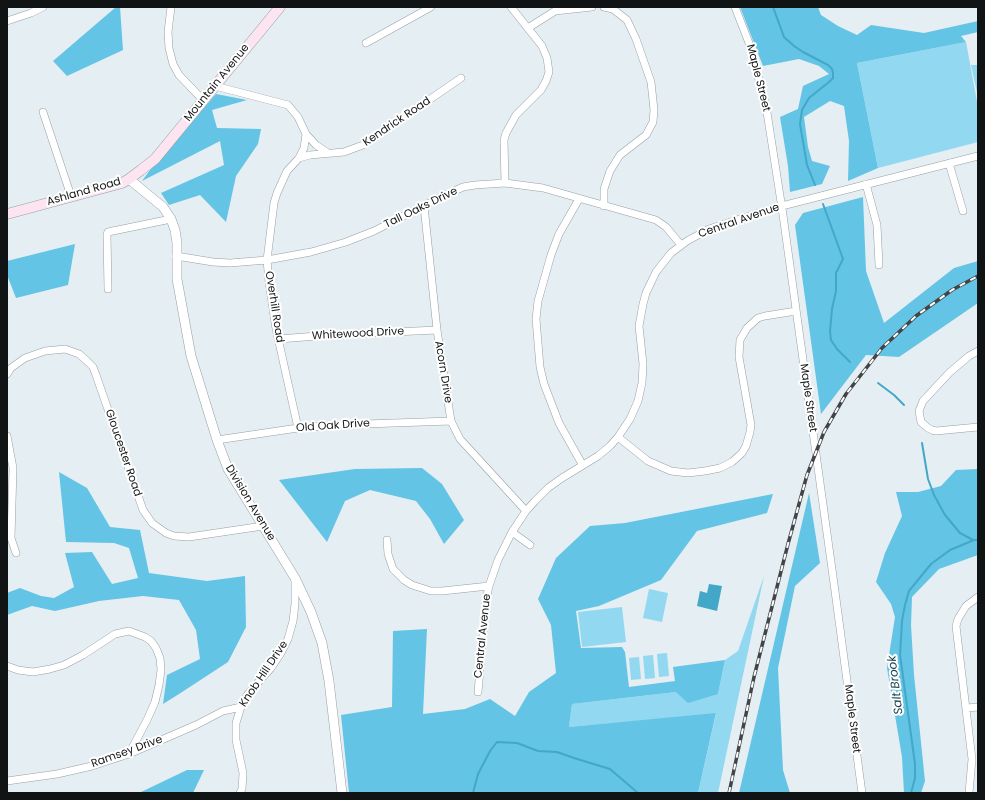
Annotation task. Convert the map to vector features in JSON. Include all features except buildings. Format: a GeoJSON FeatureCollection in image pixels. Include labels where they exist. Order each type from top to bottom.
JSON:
{"type":"FeatureCollection","features":[{"type":"Feature","properties":{"kind":"main road","name":"Mountain Avenue"},"geometry":{"type":"LineString","coordinates":[[155,159],[280,7]]}},
{"type":"Feature","properties":{"kind":"main road","name":"Ashland Road"},"geometry":{"type":"LineString","coordinates":[[7,214],[122,182],[129,179],[155,159]]}},
{"type":"Feature","properties":{"kind":"street"},"geometry":{"type":"LineString","coordinates":[[7,21],[31,13],[43,7]]}},
{"type":"Feature","properties":{"kind":"street"},"geometry":{"type":"LineString","coordinates":[[171,7],[168,32],[169,48],[173,64],[179,75],[203,100]]}},
{"type":"Feature","properties":{"kind":"street"},"geometry":{"type":"LineString","coordinates":[[366,43],[431,7]]}},
{"type":"Feature","properties":{"kind":"street"},"geometry":{"type":"LineString","coordinates":[[505,183],[504,140],[506,133],[516,115],[531,102],[541,90],[549,72],[547,58],[542,46],[511,7]]}},
{"type":"Feature","properties":{"kind":"street"},"geometry":{"type":"LineString","coordinates":[[528,28],[555,11],[592,7]]}},
{"type":"Feature","properties":{"kind":"street"},"geometry":{"type":"LineString","coordinates":[[604,7],[613,9],[627,20],[636,39],[651,82],[654,110],[653,122],[646,135],[620,155],[610,171],[604,189],[604,206]]}},
{"type":"Feature","properties":{"kind":"street","name":"Maple Street"},"geometry":{"type":"LineString","coordinates":[[735,7],[749,42],[766,106],[782,206],[836,591],[862,793]]}},
{"type":"Feature","properties":{"kind":"street","name":"Kendrick Road"},"geometry":{"type":"LineString","coordinates":[[299,158],[310,155],[344,152],[364,145],[461,78]]}},
{"type":"Feature","properties":{"kind":"street"},"geometry":{"type":"LineString","coordinates":[[215,86],[288,105],[298,117],[306,134],[316,145],[328,153]]}},
{"type":"Feature","properties":{"kind":"street"},"geometry":{"type":"LineString","coordinates":[[43,112],[71,196]]}},
{"type":"Feature","properties":{"kind":"street","name":"Overhill Road"},"geometry":{"type":"LineString","coordinates":[[298,428],[268,282],[267,260],[274,203],[277,193],[288,171],[299,158],[304,148],[306,134]]}},
{"type":"Feature","properties":{"kind":"street","name":"Central Avenue"},"geometry":{"type":"LineString","coordinates":[[478,692],[485,606],[489,586],[498,560],[512,532],[526,511],[548,488],[582,464],[598,456],[610,446],[618,437],[634,411],[642,383],[643,364],[639,326],[643,304],[646,293],[656,272],[663,262],[681,244],[709,229],[782,206],[978,156]]}},
{"type":"Feature","properties":{"kind":"street"},"geometry":{"type":"LineString","coordinates":[[949,163],[963,211]]}},
{"type":"Feature","properties":{"kind":"street","name":"Division Avenue"},"geometry":{"type":"LineString","coordinates":[[129,179],[163,207],[171,219],[175,230],[177,279],[191,356],[217,440],[228,469],[295,578],[311,612],[322,643],[329,681],[342,793]]}},
{"type":"Feature","properties":{"kind":"street","name":"Tall Oaks Drive"},"geometry":{"type":"LineString","coordinates":[[176,256],[224,263],[267,260],[311,252],[346,242],[374,231],[463,187],[475,184],[505,183],[543,188],[656,220],[666,227],[681,244]]}},
{"type":"Feature","properties":{"kind":"street"},"geometry":{"type":"LineString","coordinates":[[866,184],[877,225],[879,265]]}},
{"type":"Feature","properties":{"kind":"street"},"geometry":{"type":"LineString","coordinates":[[579,199],[559,234],[551,255],[538,301],[536,319],[540,367],[544,384],[559,423],[582,464]]}},
{"type":"Feature","properties":{"kind":"street","name":"Acorn Drive"},"geometry":{"type":"LineString","coordinates":[[424,206],[437,330],[451,421],[460,439],[526,511]]}},
{"type":"Feature","properties":{"kind":"street"},"geometry":{"type":"LineString","coordinates":[[108,289],[108,232],[171,219]]}},
{"type":"Feature","properties":{"kind":"street"},"geometry":{"type":"LineString","coordinates":[[618,437],[648,461],[672,471],[688,473],[705,471],[720,468],[732,462],[742,453],[746,446],[751,425],[739,357],[740,340],[747,328],[758,318],[796,311]]}},
{"type":"Feature","properties":{"kind":"street","name":"Whitewood Drive"},"geometry":{"type":"LineString","coordinates":[[279,339],[437,330]]}},
{"type":"Feature","properties":{"kind":"street","name":"Gloucester Road"},"geometry":{"type":"LineString","coordinates":[[7,374],[11,368],[25,358],[45,351],[65,349],[79,354],[88,361],[93,367],[96,375],[143,510],[152,523],[166,533],[174,536],[189,537],[263,526]]}},
{"type":"Feature","properties":{"kind":"street"},"geometry":{"type":"LineString","coordinates":[[978,351],[969,356],[949,373],[922,403],[919,411],[919,417],[925,426],[932,430],[936,431],[978,427]]}},
{"type":"Feature","properties":{"kind":"street","name":"Old Oak Drive"},"geometry":{"type":"LineString","coordinates":[[217,440],[298,428],[337,425],[451,421]]}},
{"type":"Feature","properties":{"kind":"street"},"geometry":{"type":"LineString","coordinates":[[7,436],[12,468],[11,538],[16,552]]}},
{"type":"Feature","properties":{"kind":"street"},"geometry":{"type":"LineString","coordinates":[[512,532],[530,545]]}},
{"type":"Feature","properties":{"kind":"street"},"geometry":{"type":"LineString","coordinates":[[387,540],[388,554],[393,569],[412,586],[431,591],[442,591],[489,586]]}},
{"type":"Feature","properties":{"kind":"street","name":"Knob Hill Drive"},"geometry":{"type":"LineString","coordinates":[[240,793],[242,789],[243,773],[236,740],[236,722],[241,707],[248,694],[271,668],[288,639],[293,621],[295,604],[295,578]]}},
{"type":"Feature","properties":{"kind":"street"},"geometry":{"type":"LineString","coordinates":[[969,793],[972,759],[956,626],[958,619],[966,606],[978,597]]}},
{"type":"Feature","properties":{"kind":"street"},"geometry":{"type":"LineString","coordinates":[[7,666],[18,670],[33,672],[50,669],[64,665],[83,655],[115,634],[129,632],[145,636],[156,648],[160,658],[161,670],[159,685],[155,702],[147,720],[128,754]]}},
{"type":"Feature","properties":{"kind":"street"},"geometry":{"type":"LineString","coordinates":[[967,708],[978,706]]}},
{"type":"Feature","properties":{"kind":"street","name":"Ramsey Drive"},"geometry":{"type":"LineString","coordinates":[[7,781],[57,774],[92,766],[128,754],[196,726],[223,711],[241,707]]}},
{"type":"Feature","properties":{"kind":"shaded area"},"geometry":{"type":"Polygon","coordinates":[[[116,7],[120,7],[123,50],[67,76],[53,61],[116,7]]]}},
{"type":"Feature","properties":{"kind":"shaded area"},"geometry":{"type":"Polygon","coordinates":[[[740,7],[818,7],[821,15],[838,26],[857,35],[871,25],[924,33],[978,21],[978,32],[961,36],[966,42],[857,63],[878,168],[848,181],[849,141],[844,106],[830,101],[804,117],[808,147],[812,161],[830,166],[822,184],[790,192],[788,166],[780,117],[798,109],[803,86],[829,74],[819,66],[799,59],[763,66],[740,7]]]}},
{"type":"Feature","properties":{"kind":"shaded area"},"geometry":{"type":"Polygon","coordinates":[[[966,42],[978,107],[978,142],[878,168],[857,63],[966,42]]]}},
{"type":"Feature","properties":{"kind":"shaded area"},"geometry":{"type":"Polygon","coordinates":[[[971,65],[978,65],[978,97],[971,65]]]}},
{"type":"Feature","properties":{"kind":"shaded area"},"geometry":{"type":"Polygon","coordinates":[[[216,94],[247,100],[212,110],[217,128],[261,129],[258,144],[236,176],[226,222],[200,195],[169,205],[161,193],[224,165],[220,141],[142,181],[216,94]]]}},
{"type":"Feature","properties":{"kind":"shaded area"},"geometry":{"type":"Polygon","coordinates":[[[863,197],[866,271],[884,323],[954,268],[978,261],[978,303],[899,357],[866,355],[821,414],[795,225],[803,213],[863,197]]]}},
{"type":"Feature","properties":{"kind":"shaded area"},"geometry":{"type":"Polygon","coordinates":[[[75,244],[68,285],[16,298],[7,275],[7,261],[75,244]]]}},
{"type":"Feature","properties":{"kind":"shaded area"},"geometry":{"type":"Polygon","coordinates":[[[422,468],[442,484],[464,520],[444,544],[430,519],[416,501],[370,490],[345,501],[327,542],[279,480],[355,469],[422,468]]]}},
{"type":"Feature","properties":{"kind":"shaded area"},"geometry":{"type":"Polygon","coordinates":[[[978,469],[978,555],[939,569],[912,597],[911,625],[914,675],[925,781],[921,793],[904,793],[902,757],[887,668],[895,617],[891,604],[876,582],[885,553],[902,516],[896,492],[918,492],[941,486],[956,470],[978,469]]]}},
{"type":"Feature","properties":{"kind":"shaded area"},"geometry":{"type":"Polygon","coordinates":[[[59,472],[87,488],[110,527],[140,530],[149,573],[207,581],[245,576],[246,627],[228,662],[163,704],[167,675],[200,659],[196,630],[179,600],[143,596],[99,601],[55,611],[32,606],[7,615],[7,593],[20,588],[41,596],[54,598],[74,587],[65,553],[92,552],[112,584],[138,578],[129,548],[114,543],[66,542],[59,472]]]}},
{"type":"Feature","properties":{"kind":"shaded area"},"geometry":{"type":"Polygon","coordinates":[[[809,493],[820,563],[795,586],[778,668],[783,770],[790,793],[739,793],[809,493]]]}},
{"type":"Feature","properties":{"kind":"shaded area"},"geometry":{"type":"Polygon","coordinates":[[[773,494],[767,513],[697,531],[661,580],[599,606],[576,611],[581,648],[622,647],[625,652],[629,687],[675,681],[673,667],[725,660],[718,694],[688,703],[676,692],[572,704],[569,727],[716,713],[698,793],[349,793],[341,715],[392,707],[393,631],[427,629],[423,714],[465,709],[490,699],[515,716],[529,692],[556,673],[551,625],[538,599],[556,558],[590,526],[625,523],[773,494]]]}},
{"type":"Feature","properties":{"kind":"shaded area"},"geometry":{"type":"Polygon","coordinates":[[[764,576],[718,793],[698,793],[716,714],[569,727],[572,704],[676,692],[718,694],[725,660],[738,651],[764,576]]]}},
{"type":"Feature","properties":{"kind":"shaded area"},"geometry":{"type":"Polygon","coordinates":[[[709,584],[722,586],[717,611],[697,606],[700,591],[707,593],[709,584]]]}},
{"type":"Feature","properties":{"kind":"shaded area"},"geometry":{"type":"Polygon","coordinates":[[[649,589],[668,593],[662,622],[643,618],[649,589]]]}},
{"type":"Feature","properties":{"kind":"shaded area"},"geometry":{"type":"Polygon","coordinates":[[[622,607],[626,642],[582,647],[578,612],[622,607]]]}},
{"type":"Feature","properties":{"kind":"shaded area"},"geometry":{"type":"Polygon","coordinates":[[[667,653],[669,676],[659,677],[657,654],[667,653]]]}},
{"type":"Feature","properties":{"kind":"shaded area"},"geometry":{"type":"Polygon","coordinates":[[[653,655],[655,678],[645,679],[643,656],[653,655]]]}},
{"type":"Feature","properties":{"kind":"shaded area"},"geometry":{"type":"Polygon","coordinates":[[[639,657],[641,679],[631,680],[629,658],[639,657]]]}},
{"type":"Feature","properties":{"kind":"shaded area"},"geometry":{"type":"Polygon","coordinates":[[[187,770],[204,770],[193,793],[139,793],[187,770]]]}},
{"type":"Feature","properties":{"kind":"waterway"},"geometry":{"type":"LineString","coordinates":[[773,7],[784,37],[803,52],[828,65],[832,69],[833,73],[833,78],[809,98],[802,110],[800,124],[807,165],[815,185]]}},
{"type":"Feature","properties":{"kind":"waterway"},"geometry":{"type":"LineString","coordinates":[[823,204],[843,259],[836,273],[836,291],[832,309],[830,331],[831,340],[837,349],[850,362]]}},
{"type":"Feature","properties":{"kind":"waterway"},"geometry":{"type":"LineString","coordinates":[[878,383],[904,405]]}},
{"type":"Feature","properties":{"kind":"waterway"},"geometry":{"type":"LineString","coordinates":[[922,443],[928,479],[934,495],[945,515],[960,533],[973,540]]}},
{"type":"Feature","properties":{"kind":"waterway","name":"Salt Brook"},"geometry":{"type":"LineString","coordinates":[[911,793],[915,778],[915,764],[900,655],[902,621],[905,605],[909,591],[931,564],[950,550],[974,540],[978,540]]}},
{"type":"Feature","properties":{"kind":"waterway"},"geometry":{"type":"LineString","coordinates":[[473,793],[478,774],[490,751],[497,742],[517,743],[538,751],[557,752],[610,769],[638,793]]}},
{"type":"Feature","properties":{"kind":"railway"},"geometry":{"type":"LineString","coordinates":[[729,793],[754,677],[788,544],[807,475],[824,432],[846,394],[882,348],[916,316],[952,290],[978,276]]}}]}
